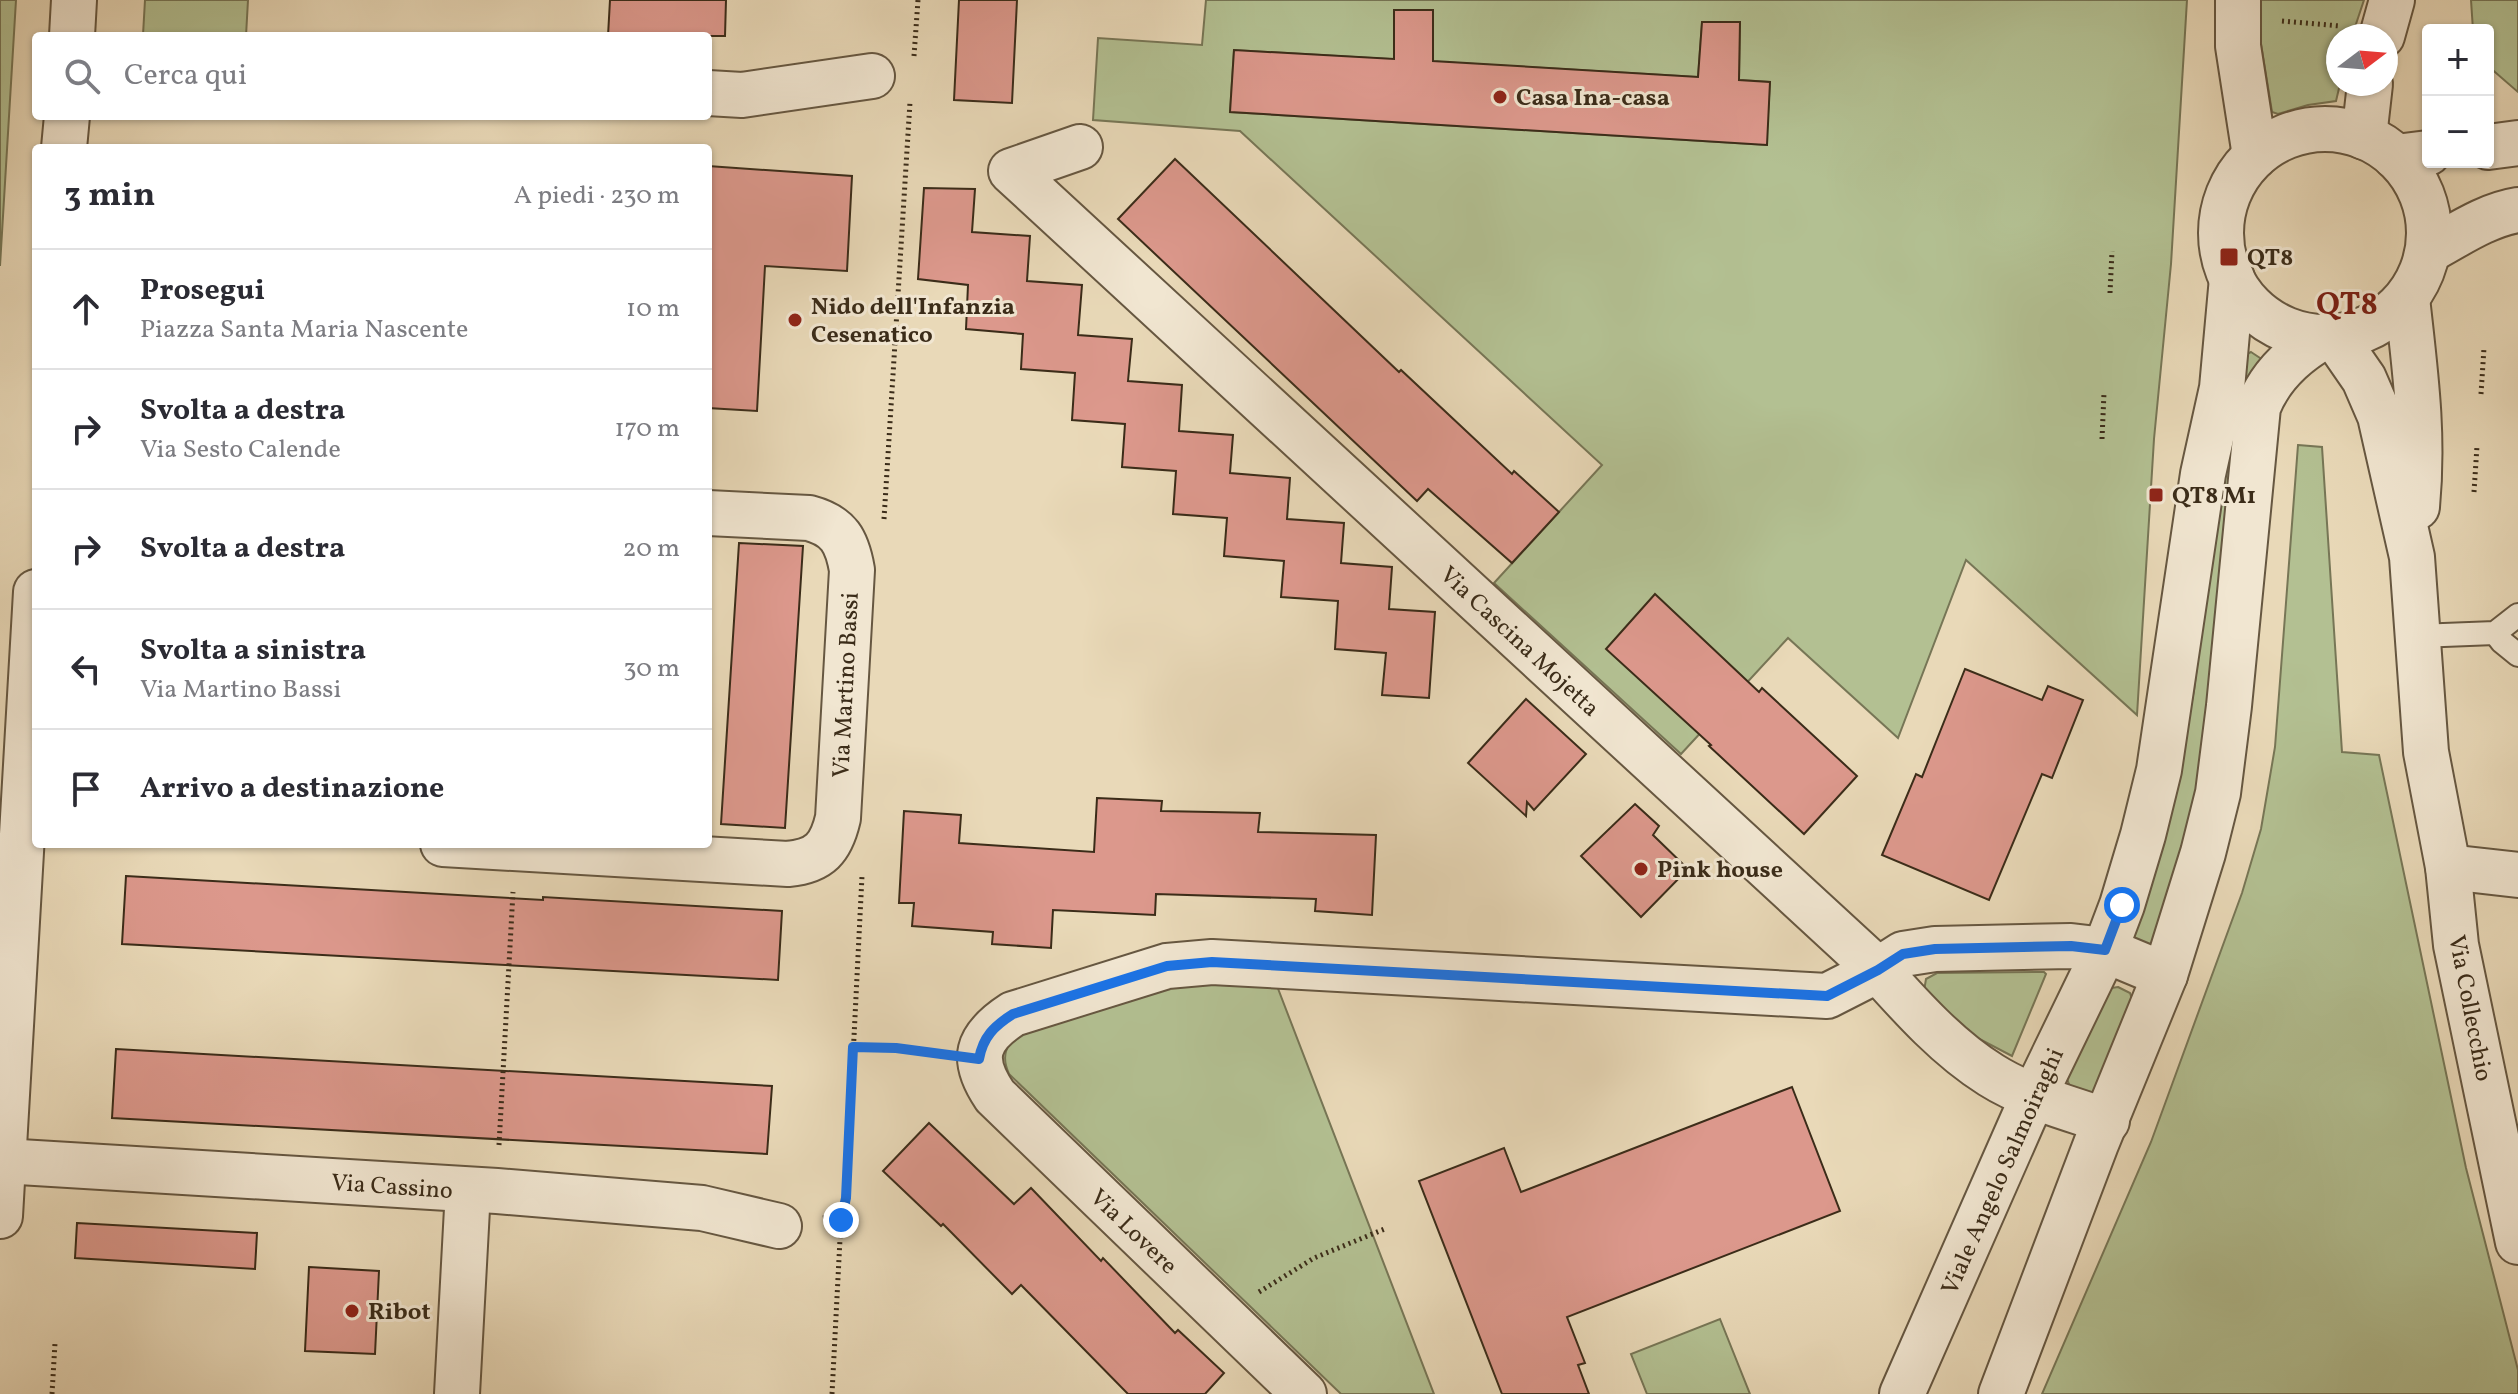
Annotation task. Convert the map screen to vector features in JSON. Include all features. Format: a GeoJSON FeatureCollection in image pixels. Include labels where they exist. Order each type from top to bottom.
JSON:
{"type":"FeatureCollection","features":[{"type":"Feature","properties":{"kind":"street"},"geometry":{"type":"LineString","coordinates":[[72,32],[74,0]]}},
{"type":"Feature","properties":{"kind":"street"},"geometry":{"type":"LineString","coordinates":[[2238,0],[2238,46],[2255,156]]}},
{"type":"Feature","properties":{"kind":"street"},"geometry":{"type":"LineString","coordinates":[[2371,24],[2392,0]]}},
{"type":"Feature","properties":{"kind":"street"},"geometry":{"type":"LineString","coordinates":[[712,93],[742,95],[899,79]]}},
{"type":"Feature","properties":{"kind":"street"},"geometry":{"type":"LineString","coordinates":[[2001,1394],[2165,975],[2203,853],[2218,793],[2229,706],[2258,407],[2269,385],[2302,350],[2329,337],[2370,328],[2390,315],[2407,298],[2420,276],[2428,251],[2429,226],[2424,200],[2396,149],[2375,96]]}},
{"type":"Feature","properties":{"kind":"street"},"geometry":{"type":"LineString","coordinates":[[64,144],[67,120]]}},
{"type":"Feature","properties":{"kind":"street"},"geometry":{"type":"LineString","coordinates":[[2396,149],[2329,129],[2284,137],[2255,156],[2239,175],[2224,207],[2222,240],[2225,260],[2245,300],[2263,317],[2285,330],[2329,337],[2364,379],[2380,416],[2412,557]]}},
{"type":"Feature","properties":{"kind":"street"},"geometry":{"type":"LineString","coordinates":[[2494,146],[2518,143]]}},
{"type":"Feature","properties":{"kind":"street","name":"Via Cascina Mojetta"},"geometry":{"type":"LineString","coordinates":[[1080,147],[1011,171],[1878,970],[1915,1011],[1968,1058],[1992,1076],[2034,1096],[2107,1121]]}},
{"type":"Feature","properties":{"kind":"street"},"geometry":{"type":"LineString","coordinates":[[2428,251],[2482,222],[2518,210]]}},
{"type":"Feature","properties":{"kind":"street","name":"Viale Angelo Salmoiraghi"},"geometry":{"type":"LineString","coordinates":[[1902,1394],[2034,1096],[2105,950],[2122,905],[2159,770],[2203,474],[2222,388],[2232,278]]}},
{"type":"Feature","properties":{"kind":"street"},"geometry":{"type":"LineString","coordinates":[[2407,298],[2420,409],[2420,474],[2412,557]]}},
{"type":"Feature","properties":{"kind":"street","name":"Via Martino Bassi"},"geometry":{"type":"LineString","coordinates":[[512,848],[788,864],[806,862],[829,845],[838,818],[852,570],[843,541],[834,528],[809,518],[712,513]]}},
{"type":"Feature","properties":{"kind":"street","name":"Via Collecchio"},"geometry":{"type":"LineString","coordinates":[[2412,557],[2426,752],[2448,867],[2456,945],[2518,1242]]}},
{"type":"Feature","properties":{"kind":"street"},"geometry":{"type":"LineString","coordinates":[[0,1216],[29,822],[32,723]]}},
{"type":"Feature","properties":{"kind":"street"},"geometry":{"type":"LineString","coordinates":[[2448,867],[2518,875]]}},
{"type":"Feature","properties":{"kind":"street"},"geometry":{"type":"LineString","coordinates":[[979,1059],[982,1043],[996,1025],[1013,1014],[1167,966],[1190,962],[1827,996],[1903,954],[1935,949],[2071,946],[2105,950],[2165,975]]}},
{"type":"Feature","properties":{"kind":"street","name":"Via Lovere"},"geometry":{"type":"LineString","coordinates":[[979,1059],[984,1080],[995,1096],[1304,1394]]}},
{"type":"Feature","properties":{"kind":"street","name":"Via Cassino"},"geometry":{"type":"LineString","coordinates":[[3,1161],[702,1208],[779,1226]]}},
{"type":"Feature","properties":{"kind":"street"},"geometry":{"type":"LineString","coordinates":[[457,1394],[468,1190]]}},
{"type":"Feature","properties":{"kind":"lane"},"geometry":{"type":"LineString","coordinates":[[2418,636],[2495,633],[2518,615]]}},
{"type":"Feature","properties":{"kind":"lane"},"geometry":{"type":"LineString","coordinates":[[2495,633],[2518,655]]}},
{"type":"Feature","properties":{"kind":"path"},"geometry":{"type":"LineString","coordinates":[[883,529],[899,79],[918,0]]}},
{"type":"Feature","properties":{"kind":"path"},"geometry":{"type":"LineString","coordinates":[[2275,20],[2326,26]]}},
{"type":"Feature","properties":{"kind":"path"},"geometry":{"type":"LineString","coordinates":[[2110,293],[2112,251]]}},
{"type":"Feature","properties":{"kind":"path"},"geometry":{"type":"LineString","coordinates":[[2481,394],[2484,348]]}},
{"type":"Feature","properties":{"kind":"path"},"geometry":{"type":"LineString","coordinates":[[2102,439],[2104,393]]}},
{"type":"Feature","properties":{"kind":"path"},"geometry":{"type":"LineString","coordinates":[[2474,492],[2477,446]]}},
{"type":"Feature","properties":{"kind":"path"},"geometry":{"type":"LineString","coordinates":[[832,1394],[841,1220],[846,1198],[862,872]]}},
{"type":"Feature","properties":{"kind":"path"},"geometry":{"type":"LineString","coordinates":[[499,1153],[514,887]]}},
{"type":"Feature","properties":{"kind":"path"},"geometry":{"type":"LineString","coordinates":[[853,1047],[896,1048],[979,1059]]}},
{"type":"Feature","properties":{"kind":"path"},"geometry":{"type":"LineString","coordinates":[[1257,1294],[1314,1258],[1387,1228]]}},
{"type":"Feature","properties":{"kind":"path"},"geometry":{"type":"LineString","coordinates":[[52,1394],[55,1343]]}},
{"type":"Feature","properties":{"kind":"green space"},"geometry":{"type":"Polygon","coordinates":[[[0,0],[16,0],[0,266],[0,0]]]}},
{"type":"Feature","properties":{"kind":"green space"},"geometry":{"type":"Polygon","coordinates":[[[145,0],[248,0],[246,32],[143,32],[145,0]]]}},
{"type":"Feature","properties":{"kind":"green space"},"geometry":{"type":"Polygon","coordinates":[[[1206,0],[2187,0],[2171,264],[2154,439],[2137,715],[1966,560],[1898,738],[1788,638],[1681,754],[1494,583],[1602,465],[1240,131],[1093,120],[1098,38],[1202,45],[1206,0]],[[1740,22],[1702,23],[1698,77],[1234,50],[1230,112],[1766,145],[1770,82],[1739,80],[1740,22]]]}},
{"type":"Feature","properties":{"kind":"green space"},"geometry":{"type":"Polygon","coordinates":[[[2259,0],[2364,0],[2356,24],[2326,24],[2326,96],[2337,96],[2336,101],[2278,114],[2272,112],[2261,44],[2259,0]]]}},
{"type":"Feature","properties":{"kind":"green space"},"geometry":{"type":"Polygon","coordinates":[[[2471,0],[2518,0],[2518,92],[2494,71],[2494,24],[2473,24],[2471,0]]]}},
{"type":"Feature","properties":{"kind":"green space"},"geometry":{"type":"Polygon","coordinates":[[[2251,352],[2263,360],[2206,784],[2152,946],[2127,937],[2179,769],[2194,690],[2228,419],[2247,354],[2251,352]]]}},
{"type":"Feature","properties":{"kind":"green space"},"geometry":{"type":"Polygon","coordinates":[[[2298,445],[2322,447],[2342,752],[2379,755],[2466,1168],[2518,1370],[2518,1394],[2042,1394],[2151,1142],[2242,893],[2261,829],[2275,747],[2298,445]]]}},
{"type":"Feature","properties":{"kind":"green space"},"geometry":{"type":"Polygon","coordinates":[[[1937,973],[2046,974],[2012,1056],[1966,1032],[1924,991],[1926,979],[1937,973]]]}},
{"type":"Feature","properties":{"kind":"green space"},"geometry":{"type":"Polygon","coordinates":[[[1180,983],[1277,986],[1434,1394],[1341,1394],[1009,1074],[1005,1062],[1006,1051],[1022,1034],[1180,983]]]}},
{"type":"Feature","properties":{"kind":"green space"},"geometry":{"type":"Polygon","coordinates":[[[2118,987],[2130,993],[2134,1005],[2097,1090],[2091,1093],[2071,1089],[2065,1074],[2105,989],[2118,987]]]}},
{"type":"Feature","properties":{"kind":"green space"},"geometry":{"type":"Polygon","coordinates":[[[1720,1319],[1750,1394],[1647,1394],[1631,1354],[1720,1319]]]}},
{"type":"Feature","properties":{"kind":"building"},"geometry":{"type":"Polygon","coordinates":[[[610,0],[726,0],[725,36],[712,36],[712,32],[608,32],[610,0]]]}},
{"type":"Feature","properties":{"kind":"building"},"geometry":{"type":"Polygon","coordinates":[[[959,0],[1017,0],[1012,103],[954,100],[959,0]]]}},
{"type":"Feature","properties":{"kind":"building","name":"Casa Ina-casa"},"geometry":{"type":"Polygon","coordinates":[[[1394,10],[1433,10],[1433,61],[1698,77],[1702,22],[1740,22],[1739,80],[1770,82],[1767,145],[1230,112],[1234,50],[1394,59],[1394,10]]]}},
{"type":"Feature","properties":{"kind":"building"},"geometry":{"type":"Polygon","coordinates":[[[1175,159],[1399,372],[1401,370],[1512,474],[1514,471],[1559,512],[1512,563],[1428,489],[1417,501],[1118,219],[1175,159]]]}},
{"type":"Feature","properties":{"kind":"building"},"geometry":{"type":"Polygon","coordinates":[[[712,166],[852,176],[847,271],[765,266],[757,411],[712,408],[712,166]]]}},
{"type":"Feature","properties":{"kind":"building"},"geometry":{"type":"Polygon","coordinates":[[[924,188],[975,189],[972,232],[1030,236],[1027,281],[1082,285],[1078,335],[1132,339],[1128,381],[1182,385],[1179,431],[1233,435],[1230,473],[1290,478],[1287,519],[1344,523],[1341,563],[1392,567],[1389,609],[1435,612],[1429,698],[1382,695],[1386,653],[1335,649],[1338,601],[1281,597],[1284,561],[1224,556],[1227,518],[1173,514],[1176,471],[1122,467],[1125,424],[1072,420],[1075,373],[1021,369],[1023,334],[966,329],[968,285],[918,279],[924,188]]]}},
{"type":"Feature","properties":{"kind":"building"},"geometry":{"type":"Polygon","coordinates":[[[739,543],[803,546],[785,828],[721,824],[739,543]]]}},
{"type":"Feature","properties":{"kind":"building"},"geometry":{"type":"Polygon","coordinates":[[[1655,594],[1759,692],[1762,688],[1857,776],[1804,834],[1606,649],[1655,594]]]}},
{"type":"Feature","properties":{"kind":"building"},"geometry":{"type":"Polygon","coordinates":[[[1965,669],[2042,700],[2048,686],[2083,700],[2052,778],[2042,774],[1989,900],[1882,855],[1916,774],[1922,777],[1965,669]]]}},
{"type":"Feature","properties":{"kind":"building"},"geometry":{"type":"Polygon","coordinates":[[[1526,699],[1586,754],[1534,810],[1527,802],[1526,816],[1468,763],[1526,699]]]}},
{"type":"Feature","properties":{"kind":"building"},"geometry":{"type":"Polygon","coordinates":[[[1097,798],[1162,801],[1161,811],[1260,813],[1258,832],[1376,835],[1372,915],[1315,911],[1316,899],[1156,894],[1155,915],[1053,910],[1051,948],[992,944],[993,932],[912,926],[914,903],[899,903],[904,811],[961,815],[959,843],[1094,852],[1097,798]]]}},
{"type":"Feature","properties":{"kind":"building","name":"Pink house"},"geometry":{"type":"Polygon","coordinates":[[[1635,804],[1659,826],[1653,835],[1688,869],[1641,917],[1581,856],[1635,804]]]}},
{"type":"Feature","properties":{"kind":"building"},"geometry":{"type":"Polygon","coordinates":[[[126,876],[782,911],[778,980],[122,944],[126,876]]]}},
{"type":"Feature","properties":{"kind":"building"},"geometry":{"type":"Polygon","coordinates":[[[116,1049],[772,1086],[767,1154],[112,1118],[116,1049]]]}},
{"type":"Feature","properties":{"kind":"building"},"geometry":{"type":"Polygon","coordinates":[[[1792,1087],[1840,1211],[1567,1317],[1585,1363],[1578,1365],[1589,1394],[1502,1394],[1419,1181],[1504,1148],[1521,1192],[1792,1087]]]}},
{"type":"Feature","properties":{"kind":"building"},"geometry":{"type":"Polygon","coordinates":[[[929,1123],[1014,1204],[1031,1188],[1175,1333],[1178,1330],[1224,1373],[1205,1394],[1128,1394],[1021,1285],[1012,1294],[943,1224],[941,1226],[883,1171],[929,1123]]]}},
{"type":"Feature","properties":{"kind":"building"},"geometry":{"type":"Polygon","coordinates":[[[77,1223],[257,1233],[255,1269],[75,1258],[77,1223]]]}},
{"type":"Feature","properties":{"kind":"building"},"geometry":{"type":"Polygon","coordinates":[[[309,1267],[379,1271],[375,1354],[305,1351],[309,1267]]]}},
{"type":"Feature","properties":{"kind":"place","name":"Casa Ina-casa"},"geometry":{"type":"Point","coordinates":[1500,97]}},
{"type":"Feature","properties":{"kind":"place","name":"QT8"},"geometry":{"type":"Point","coordinates":[2229,257]}},
{"type":"Feature","properties":{"kind":"place","name":"Nido dell'Infanzia Cesenatico"},"geometry":{"type":"Point","coordinates":[795,320]}},
{"type":"Feature","properties":{"kind":"place","name":"QT8 M1"},"geometry":{"type":"Point","coordinates":[2156,495]}},
{"type":"Feature","properties":{"kind":"place","name":"Pink house"},"geometry":{"type":"Point","coordinates":[1641,869]}},
{"type":"Feature","properties":{"kind":"place","name":"Ribot"},"geometry":{"type":"Point","coordinates":[352,1311]}},
{"type":"Feature","properties":{"kind":"district","name":"QT8"},"geometry":{"type":"Point","coordinates":[2347,303]}},
{"type":"Feature","properties":{"kind":"route"},"geometry":{"type":"LineString","coordinates":[[841,1220],[846,1198],[853,1047],[896,1048],[979,1059],[982,1043],[996,1025],[1013,1014],[1167,966],[1212,962],[1827,996],[1903,954],[1935,949],[2071,946],[2105,950],[2122,905]]}}]}
